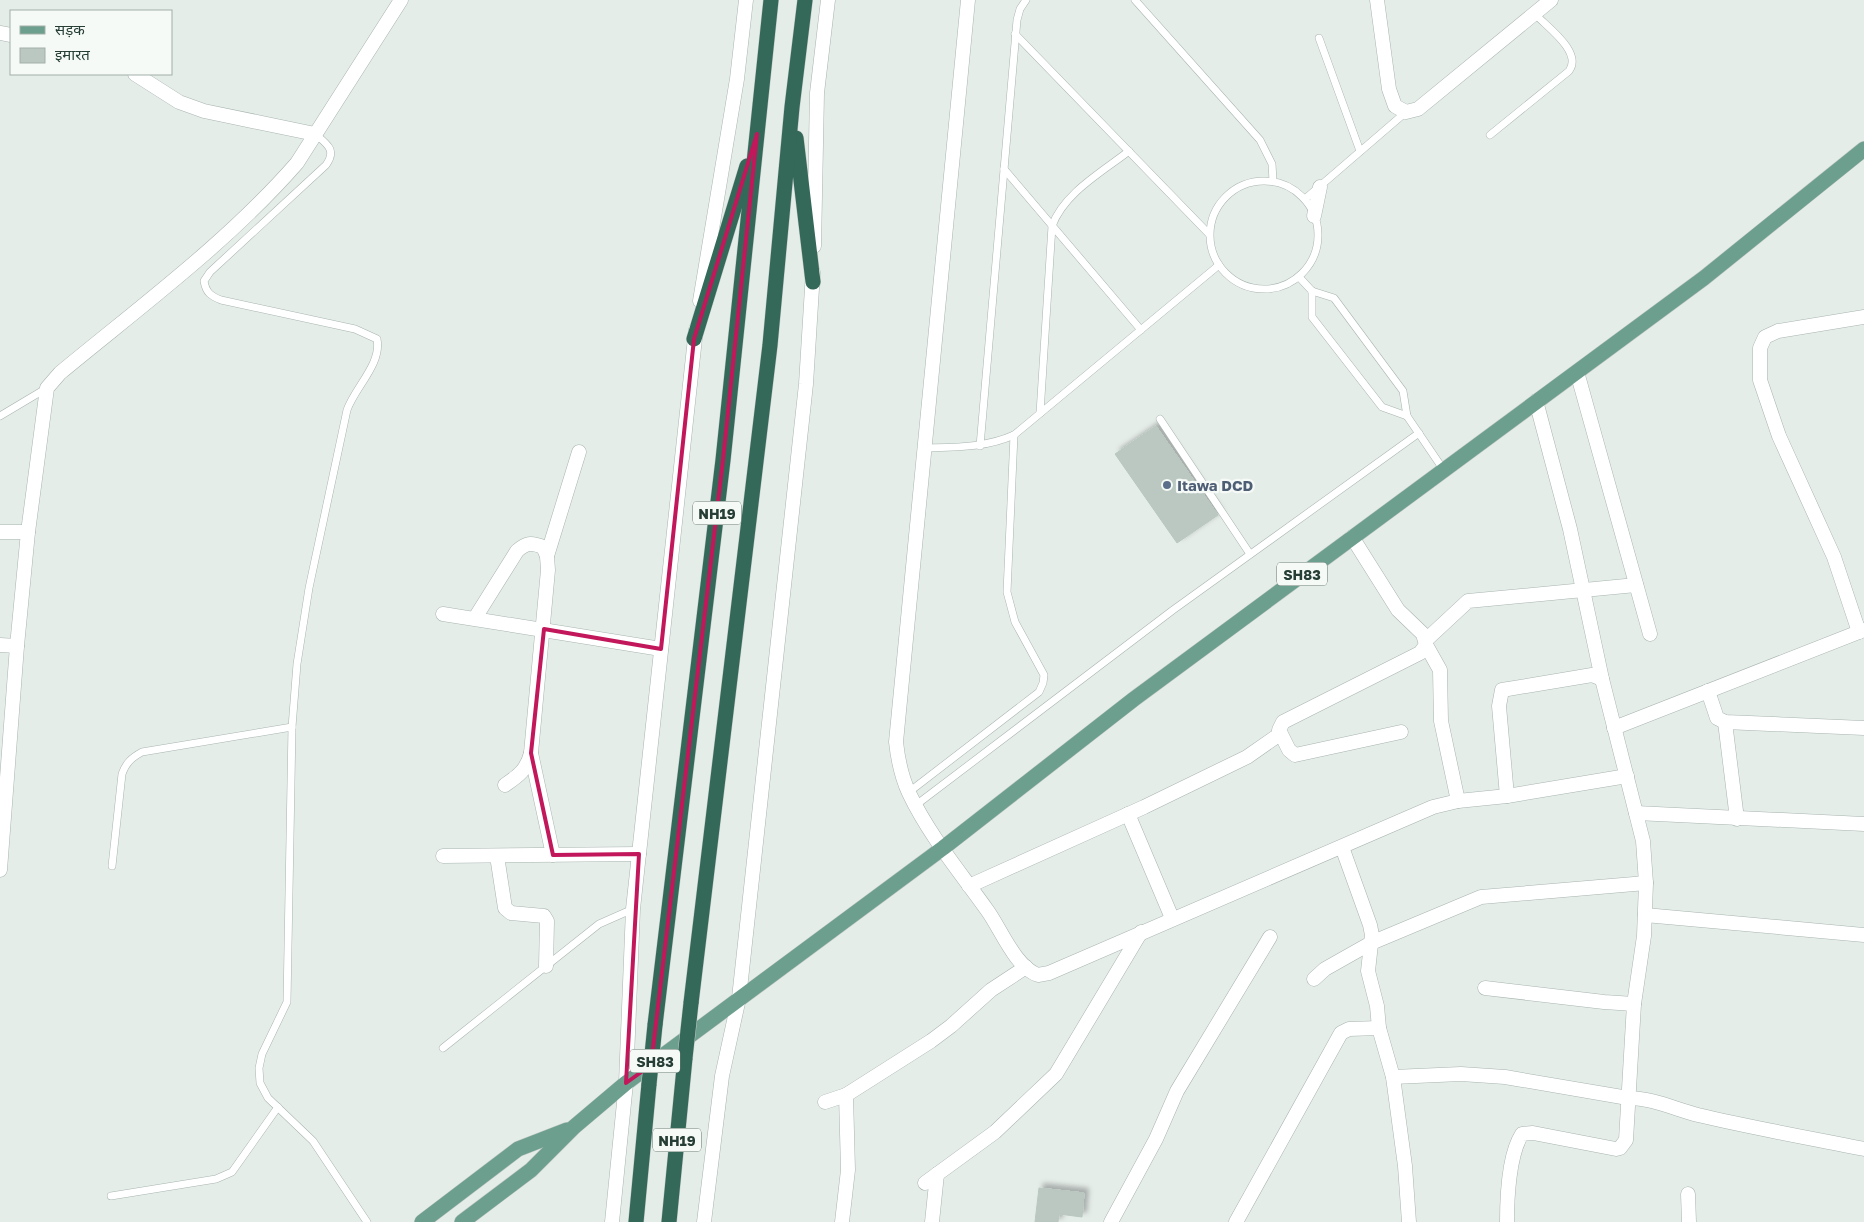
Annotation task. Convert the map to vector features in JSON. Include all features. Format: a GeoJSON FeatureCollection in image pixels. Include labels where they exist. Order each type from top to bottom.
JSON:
{"type":"FeatureCollection","features":[{"type":"Feature","properties":{"kind":"highway","name":"NH19"},"geometry":{"type":"LineString","coordinates":[[636,1222],[648,1084],[723,460],[771,0]]}},
{"type":"Feature","properties":{"kind":"highway","name":"NH19"},"geometry":{"type":"LineString","coordinates":[[669,1222],[691,1003],[770,345],[792,107],[805,0]]}},
{"type":"Feature","properties":{"kind":"highway"},"geometry":{"type":"LineString","coordinates":[[792,107],[813,282]]}},
{"type":"Feature","properties":{"kind":"highway"},"geometry":{"type":"LineString","coordinates":[[694,339],[757,134]]}},
{"type":"Feature","properties":{"kind":"main road","name":"SH83"},"geometry":{"type":"LineString","coordinates":[[462,1222],[531,1170],[574,1127],[626,1083],[943,848],[1134,699],[1761,234],[1864,149]]}},
{"type":"Feature","properties":{"kind":"main road","name":"SH83"},"geometry":{"type":"LineString","coordinates":[[422,1222],[518,1149],[574,1127]]}},
{"type":"Feature","properties":{"kind":"street"},"geometry":{"type":"LineString","coordinates":[[0,870],[5,762],[28,532],[46,392],[60,373],[229,233],[287,174],[317,136],[401,0]]}},
{"type":"Feature","properties":{"kind":"street"},"geometry":{"type":"LineString","coordinates":[[612,1222],[626,1083],[633,909],[694,339],[737,79],[746,0]]}},
{"type":"Feature","properties":{"kind":"street"},"geometry":{"type":"LineString","coordinates":[[704,1222],[722,1076],[739,998],[806,384],[813,282],[817,94],[828,0]]}},
{"type":"Feature","properties":{"kind":"street"},"geometry":{"type":"LineString","coordinates":[[968,0],[896,742],[900,768],[916,805],[1008,944],[1026,967],[1038,975],[1049,973],[1172,918],[1433,808],[1458,801],[1507,796],[1627,776]]}},
{"type":"Feature","properties":{"kind":"street"},"geometry":{"type":"LineString","coordinates":[[1377,0],[1389,89],[1395,106],[1406,112],[1418,109],[1551,0]]}},
{"type":"Feature","properties":{"kind":"street"},"geometry":{"type":"LineString","coordinates":[[138,75],[179,102],[204,111],[317,136]]}},
{"type":"Feature","properties":{"kind":"street"},"geometry":{"type":"LineString","coordinates":[[1314,216],[1320,186]]}},
{"type":"Feature","properties":{"kind":"street"},"geometry":{"type":"LineString","coordinates":[[1614,728],[1862,631],[1834,557],[1770,413],[1760,380],[1760,348],[1765,338],[1778,331],[1864,317]]}},
{"type":"Feature","properties":{"kind":"street"},"geometry":{"type":"LineString","coordinates":[[1577,372],[1650,634]]}},
{"type":"Feature","properties":{"kind":"street"},"geometry":{"type":"LineString","coordinates":[[1507,1222],[1507,1197],[1516,1145],[1522,1134],[1533,1133],[1601,1148],[1620,1148],[1626,1140],[1634,1004],[1645,915],[1646,883],[1643,841],[1602,680],[1570,529],[1536,401]]}},
{"type":"Feature","properties":{"kind":"street"},"geometry":{"type":"LineString","coordinates":[[505,785],[522,773],[528,764],[531,754],[544,629],[547,556],[579,452]]}},
{"type":"Feature","properties":{"kind":"street"},"geometry":{"type":"LineString","coordinates":[[0,532],[28,532]]}},
{"type":"Feature","properties":{"kind":"street"},"geometry":{"type":"LineString","coordinates":[[1352,537],[1398,610],[1418,627],[1440,670],[1441,721],[1458,801]]}},
{"type":"Feature","properties":{"kind":"street"},"geometry":{"type":"LineString","coordinates":[[475,618],[516,551],[524,544],[534,544],[543,547],[547,556]]}},
{"type":"Feature","properties":{"kind":"street"},"geometry":{"type":"LineString","coordinates":[[1401,732],[1300,755],[1292,754],[1280,734],[1279,726],[1283,722],[1420,653],[1426,643],[1468,601],[1636,585]]}},
{"type":"Feature","properties":{"kind":"street"},"geometry":{"type":"LineString","coordinates":[[443,614],[661,649]]}},
{"type":"Feature","properties":{"kind":"street"},"geometry":{"type":"LineString","coordinates":[[0,645],[17,646]]}},
{"type":"Feature","properties":{"kind":"street"},"geometry":{"type":"LineString","coordinates":[[1507,796],[1499,706],[1502,690],[1592,675],[1602,680]]}},
{"type":"Feature","properties":{"kind":"street"},"geometry":{"type":"LineString","coordinates":[[1708,691],[1717,718],[1725,722],[1864,728]]}},
{"type":"Feature","properties":{"kind":"street"},"geometry":{"type":"LineString","coordinates":[[1725,722],[1737,819]]}},
{"type":"Feature","properties":{"kind":"street"},"geometry":{"type":"LineString","coordinates":[[969,886],[1128,814],[1247,757],[1280,734]]}},
{"type":"Feature","properties":{"kind":"street"},"geometry":{"type":"LineString","coordinates":[[531,754],[553,855]]}},
{"type":"Feature","properties":{"kind":"street"},"geometry":{"type":"LineString","coordinates":[[1636,813],[1864,824]]}},
{"type":"Feature","properties":{"kind":"street"},"geometry":{"type":"LineString","coordinates":[[1128,814],[1172,918]]}},
{"type":"Feature","properties":{"kind":"street"},"geometry":{"type":"LineString","coordinates":[[1342,847],[1370,925],[1368,971],[1377,1006],[1379,1028],[1393,1077],[1405,1166],[1409,1222]]}},
{"type":"Feature","properties":{"kind":"street"},"geometry":{"type":"LineString","coordinates":[[443,856],[639,854]]}},
{"type":"Feature","properties":{"kind":"street"},"geometry":{"type":"LineString","coordinates":[[497,856],[505,908],[511,913],[544,916],[547,921],[546,966]]}},
{"type":"Feature","properties":{"kind":"street"},"geometry":{"type":"LineString","coordinates":[[1314,979],[1325,969],[1370,943],[1481,897],[1646,883]]}},
{"type":"Feature","properties":{"kind":"street"},"geometry":{"type":"LineString","coordinates":[[1645,915],[1864,935]]}},
{"type":"Feature","properties":{"kind":"street"},"geometry":{"type":"LineString","coordinates":[[925,1183],[995,1132],[1056,1074],[1141,932]]}},
{"type":"Feature","properties":{"kind":"street"},"geometry":{"type":"LineString","coordinates":[[1112,1222],[1156,1139],[1177,1091],[1270,937]]}},
{"type":"Feature","properties":{"kind":"street"},"geometry":{"type":"LineString","coordinates":[[825,1102],[846,1095],[931,1042],[991,990],[1026,967]]}},
{"type":"Feature","properties":{"kind":"street"},"geometry":{"type":"LineString","coordinates":[[1485,988],[1634,1004]]}},
{"type":"Feature","properties":{"kind":"street"},"geometry":{"type":"LineString","coordinates":[[1236,1222],[1341,1033],[1349,1029],[1379,1028]]}},
{"type":"Feature","properties":{"kind":"street"},"geometry":{"type":"LineString","coordinates":[[1393,1077],[1461,1074],[1504,1077],[1628,1098],[1646,1098],[1662,1106],[1699,1115],[1864,1149]]}},
{"type":"Feature","properties":{"kind":"street"},"geometry":{"type":"LineString","coordinates":[[842,1222],[848,1170],[846,1095]]}},
{"type":"Feature","properties":{"kind":"street"},"geometry":{"type":"LineString","coordinates":[[932,1222],[937,1174]]}},
{"type":"Feature","properties":{"kind":"street"},"geometry":{"type":"LineString","coordinates":[[1688,1194],[1689,1222]]}},
{"type":"Feature","properties":{"kind":"lane"},"geometry":{"type":"LineString","coordinates":[[980,446],[1016,34],[1020,9],[1026,0]]}},
{"type":"Feature","properties":{"kind":"lane"},"geometry":{"type":"LineString","coordinates":[[1135,0],[1260,140],[1272,164],[1273,181]]}},
{"type":"Feature","properties":{"kind":"lane"},"geometry":{"type":"LineString","coordinates":[[1490,135],[1570,72],[1574,65],[1573,57],[1566,46],[1534,14]]}},
{"type":"Feature","properties":{"kind":"lane"},"geometry":{"type":"LineString","coordinates":[[1016,34],[1209,234]]}},
{"type":"Feature","properties":{"kind":"lane"},"geometry":{"type":"LineString","coordinates":[[1319,38],[1360,152]]}},
{"type":"Feature","properties":{"kind":"lane"},"geometry":{"type":"LineString","coordinates":[[1305,199],[1406,112]]}},
{"type":"Feature","properties":{"kind":"lane"},"geometry":{"type":"LineString","coordinates":[[317,136],[330,146],[331,158],[326,165],[210,272],[204,281],[205,290],[221,300],[355,329],[368,333],[377,340],[379,347],[376,358],[347,410],[309,588],[297,664],[292,727],[287,1002],[262,1054],[259,1068],[260,1083],[268,1098],[297,1124],[325,1156],[367,1222]]}},
{"type":"Feature","properties":{"kind":"lane"},"geometry":{"type":"LineString","coordinates":[[1040,413],[1052,226],[1058,212],[1066,201],[1129,151]]}},
{"type":"Feature","properties":{"kind":"lane"},"geometry":{"type":"LineString","coordinates":[[1004,169],[1141,330]]}},
{"type":"Feature","properties":{"kind":"lane"},"geometry":{"type":"LineString","coordinates":[[1254,181],[1273,181],[1290,187],[1305,199],[1314,216],[1318,234],[1315,253],[1299,277],[1276,288],[1260,289],[1244,285],[1230,277],[1219,265],[1212,250],[1209,234],[1213,216],[1222,199],[1236,187],[1254,181]]}},
{"type":"Feature","properties":{"kind":"lane"},"geometry":{"type":"LineString","coordinates":[[924,448],[980,446],[999,442],[1014,435],[1219,265]]}},
{"type":"Feature","properties":{"kind":"lane"},"geometry":{"type":"LineString","coordinates":[[1299,277],[1312,291],[1334,298],[1403,391],[1407,416],[1443,469]]}},
{"type":"Feature","properties":{"kind":"lane"},"geometry":{"type":"LineString","coordinates":[[1312,291],[1312,317],[1382,407],[1407,416]]}},
{"type":"Feature","properties":{"kind":"lane"},"geometry":{"type":"LineString","coordinates":[[0,416],[46,392]]}},
{"type":"Feature","properties":{"kind":"lane"},"geometry":{"type":"LineString","coordinates":[[1160,419],[1250,554]]}},
{"type":"Feature","properties":{"kind":"lane"},"geometry":{"type":"LineString","coordinates":[[916,805],[1165,616],[1419,433]]}},
{"type":"Feature","properties":{"kind":"lane"},"geometry":{"type":"LineString","coordinates":[[909,792],[1039,692],[1043,683],[1041,668],[1015,622],[1007,592],[1014,435]]}},
{"type":"Feature","properties":{"kind":"lane"},"geometry":{"type":"LineString","coordinates":[[112,866],[122,774],[125,765],[133,757],[142,752],[292,727]]}},
{"type":"Feature","properties":{"kind":"lane"},"geometry":{"type":"LineString","coordinates":[[443,1048],[600,924],[633,909]]}},
{"type":"Feature","properties":{"kind":"lane"},"geometry":{"type":"LineString","coordinates":[[111,1196],[216,1179],[232,1172],[278,1107]]}},
{"type":"Feature","properties":{"kind":"highlighted area"},"geometry":{"type":"Polygon","coordinates":[[[757,134],[723,460],[651,1065],[626,1083],[639,854],[553,855],[531,753],[544,629],[661,649],[694,339],[757,134]]]}},
{"type":"Feature","properties":{"kind":"building","name":"Itawa DCD"},"geometry":{"type":"Polygon","coordinates":[[[1156,426],[1218,515],[1177,543],[1115,454],[1156,426]]]}},
{"type":"Feature","properties":{"kind":"building"},"geometry":{"type":"Polygon","coordinates":[[[1039,1188],[1084,1193],[1082,1217],[1059,1214],[1058,1222],[1035,1222],[1039,1188]]]}},
{"type":"Feature","properties":{"kind":"place","name":"Itawa DCD"},"geometry":{"type":"Point","coordinates":[1167,485]}}]}
